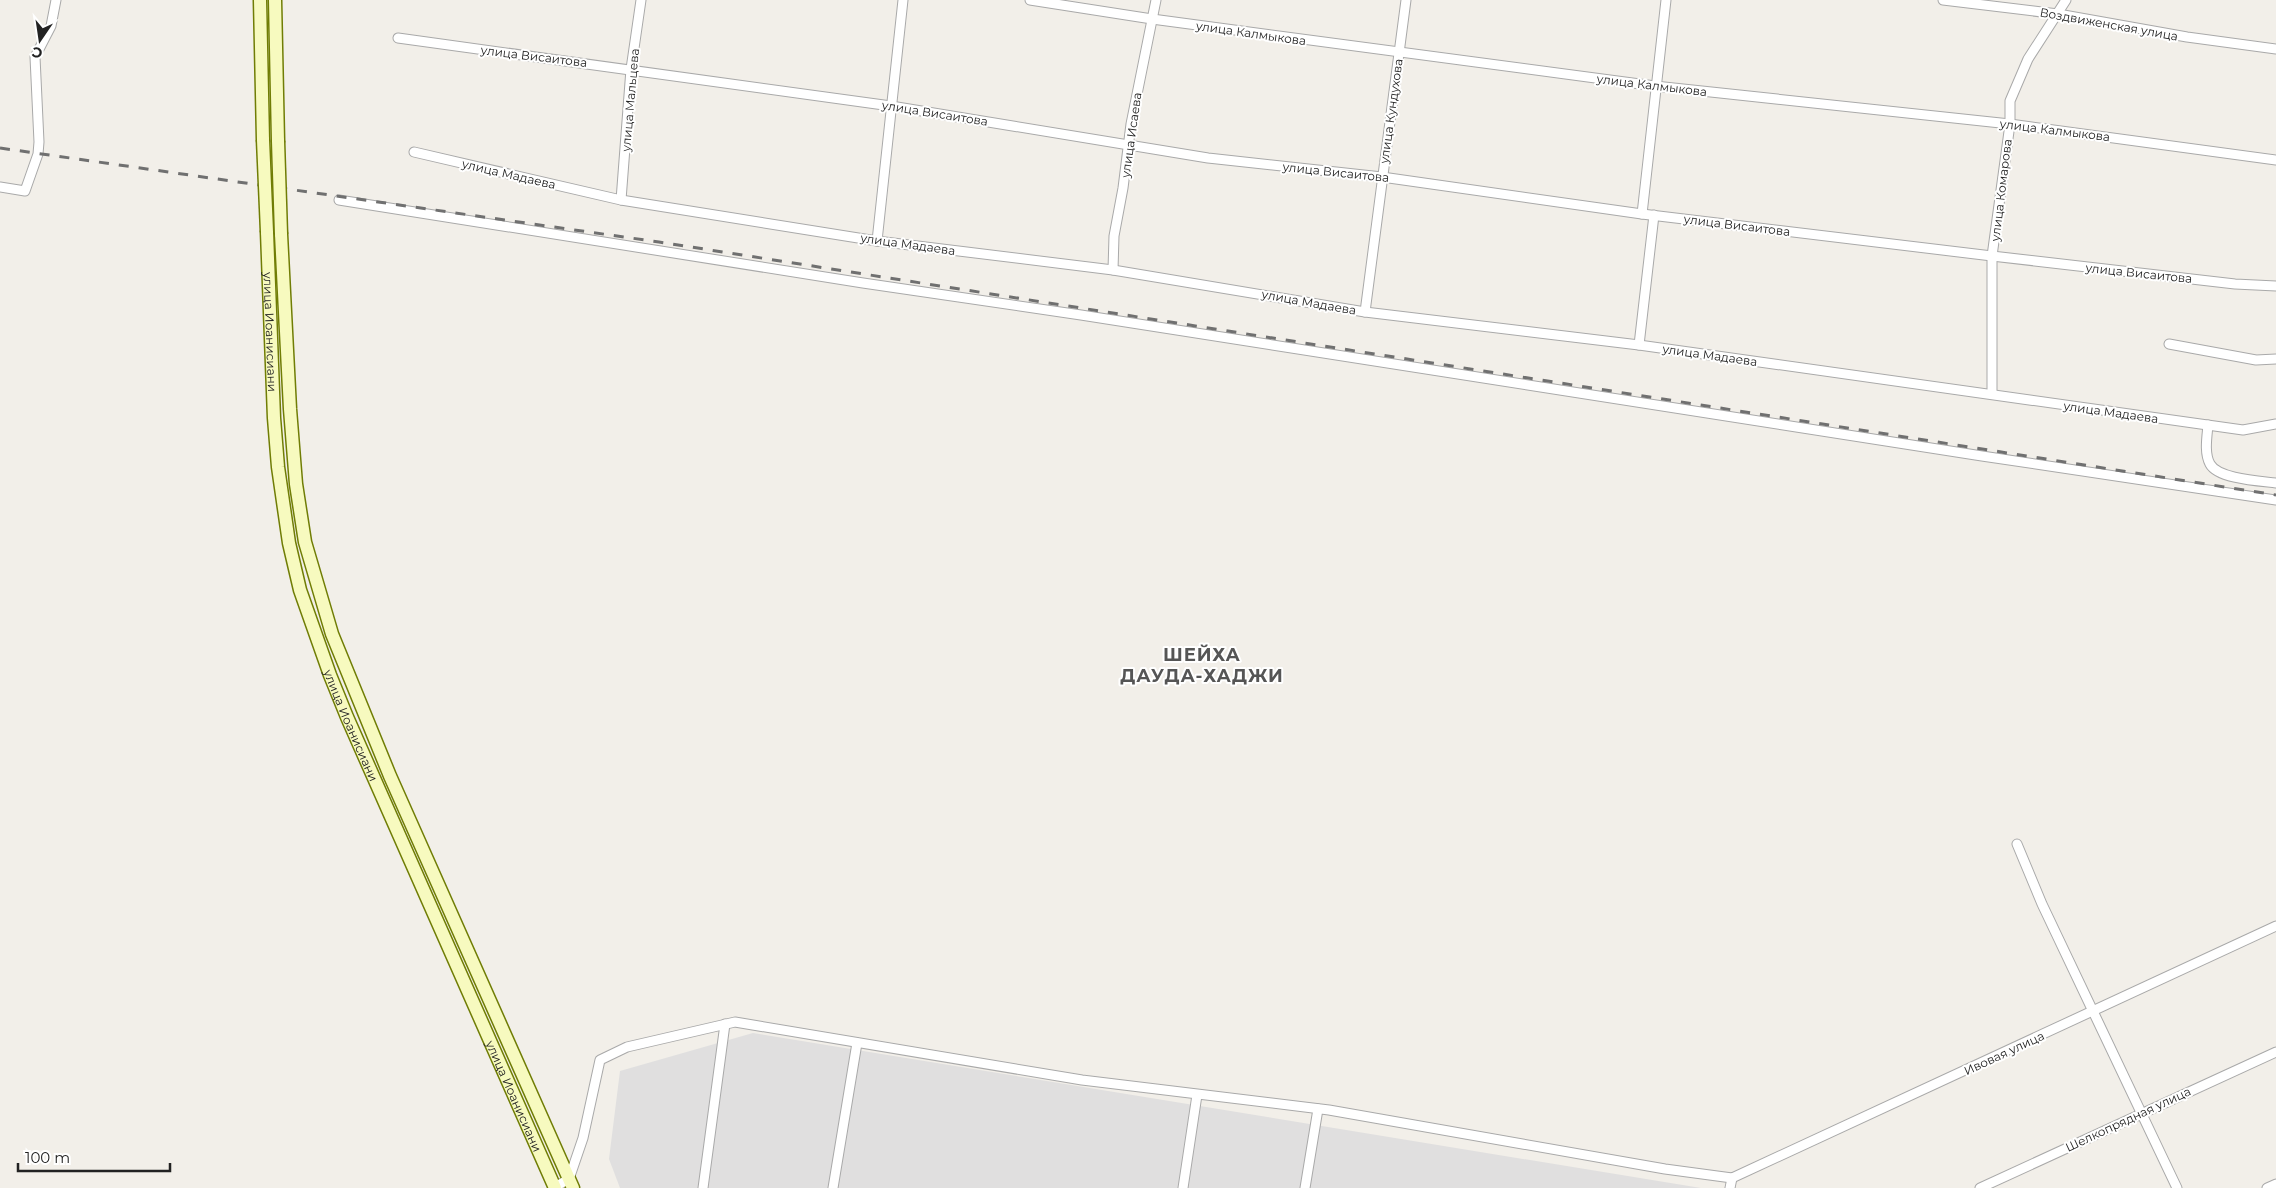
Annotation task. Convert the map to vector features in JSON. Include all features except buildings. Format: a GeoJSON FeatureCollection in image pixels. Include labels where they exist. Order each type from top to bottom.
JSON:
{"type":"FeatureCollection","features":[{"type":"Feature","properties":{"kind":"main road","name":"улица Иоанисиани"},"geometry":{"type":"LineString","coordinates":[[260,0],[263,140],[278,467],[289,544],[300,590],[347,717],[555,1187]]}},
{"type":"Feature","properties":{"kind":"main road"},"geometry":{"type":"LineString","coordinates":[[275,0],[281,234],[290,409],[296,484],[305,542],[332,634],[386,768],[571,1184]]}},
{"type":"Feature","properties":{"kind":"street"},"geometry":{"type":"LineString","coordinates":[[0,187],[25,191],[38,154],[40,142],[35,57],[51,26],[56,0]]}},
{"type":"Feature","properties":{"kind":"street","name":"улица Мальцева"},"geometry":{"type":"LineString","coordinates":[[621,200],[631,69],[641,0]]}},
{"type":"Feature","properties":{"kind":"street"},"geometry":{"type":"LineString","coordinates":[[877,240],[903,0]]}},
{"type":"Feature","properties":{"kind":"street","name":"улица Калмыкова"},"geometry":{"type":"LineString","coordinates":[[1030,0],[1399,53],[1655,86],[2010,124],[2276,160]]}},
{"type":"Feature","properties":{"kind":"street","name":"улица Исаева"},"geometry":{"type":"LineString","coordinates":[[1113,270],[1114,236],[1130,144],[1131,124],[1156,0]]}},
{"type":"Feature","properties":{"kind":"street","name":"улица Кундухова"},"geometry":{"type":"LineString","coordinates":[[1365,312],[1406,0]]}},
{"type":"Feature","properties":{"kind":"street"},"geometry":{"type":"LineString","coordinates":[[1642,214],[1666,0]]}},
{"type":"Feature","properties":{"kind":"street","name":"Воздвиженская улица"},"geometry":{"type":"LineString","coordinates":[[1942,0],[2058,14],[2187,37],[2276,49]]}},
{"type":"Feature","properties":{"kind":"street","name":"улица Комарова"},"geometry":{"type":"LineString","coordinates":[[1992,394],[1992,256],[2010,124],[2010,101],[2024,68],[2066,0]]}},
{"type":"Feature","properties":{"kind":"street","name":"улица Висаитова"},"geometry":{"type":"LineString","coordinates":[[398,38],[891,106],[1208,158],[1382,177],[1642,214],[1992,256],[2235,284],[2276,286]]}},
{"type":"Feature","properties":{"kind":"street","name":"улица Мадаева"},"geometry":{"type":"LineString","coordinates":[[414,152],[621,200],[877,240],[1113,270],[1365,312],[1639,345],[2243,430],[2276,424]]}},
{"type":"Feature","properties":{"kind":"street"},"geometry":{"type":"LineString","coordinates":[[339,200],[863,283],[2276,500]]}},
{"type":"Feature","properties":{"kind":"street"},"geometry":{"type":"LineString","coordinates":[[1639,345],[1654,215]]}},
{"type":"Feature","properties":{"kind":"street"},"geometry":{"type":"LineString","coordinates":[[2169,344],[2256,360],[2276,359]]}},
{"type":"Feature","properties":{"kind":"street"},"geometry":{"type":"LineString","coordinates":[[2208,425],[2207,454],[2210,465],[2221,473],[2276,483]]}},
{"type":"Feature","properties":{"kind":"street"},"geometry":{"type":"LineString","coordinates":[[2017,844],[2093,1011],[2177,1188]]}},
{"type":"Feature","properties":{"kind":"street","name":"Ивовая улица"},"geometry":{"type":"LineString","coordinates":[[1732,1178],[2276,926]]}},
{"type":"Feature","properties":{"kind":"street"},"geometry":{"type":"LineString","coordinates":[[555,1187],[571,1184],[600,1060],[627,1047],[735,1022],[1082,1080],[1318,1109],[1665,1169],[1732,1178],[1730,1188]]}},
{"type":"Feature","properties":{"kind":"street"},"geometry":{"type":"LineString","coordinates":[[703,1188],[725,1024]]}},
{"type":"Feature","properties":{"kind":"street"},"geometry":{"type":"LineString","coordinates":[[833,1188],[857,1043]]}},
{"type":"Feature","properties":{"kind":"street","name":"Шелкопрядная улица"},"geometry":{"type":"LineString","coordinates":[[1980,1188],[2276,1052]]}},
{"type":"Feature","properties":{"kind":"street"},"geometry":{"type":"LineString","coordinates":[[1183,1188],[1197,1095]]}},
{"type":"Feature","properties":{"kind":"street"},"geometry":{"type":"LineString","coordinates":[[1305,1188],[1318,1109]]}},
{"type":"Feature","properties":{"kind":"street"},"geometry":{"type":"LineString","coordinates":[[2267,1188],[2276,1184]]}},
{"type":"Feature","properties":{"kind":"shaded area"},"geometry":{"type":"Polygon","coordinates":[[[753,1033],[1701,1188],[620,1188],[609,1159],[620,1071],[753,1033]]]}},
{"type":"Feature","properties":{"kind":"railway"},"geometry":{"type":"LineString","coordinates":[[0,148],[659,242],[2276,495]]}},
{"type":"Feature","properties":{"kind":"district","name":"ШЕЙХА ДАУДА-ХАДЖИ"},"geometry":{"type":"Point","coordinates":[1202,665]}}]}
